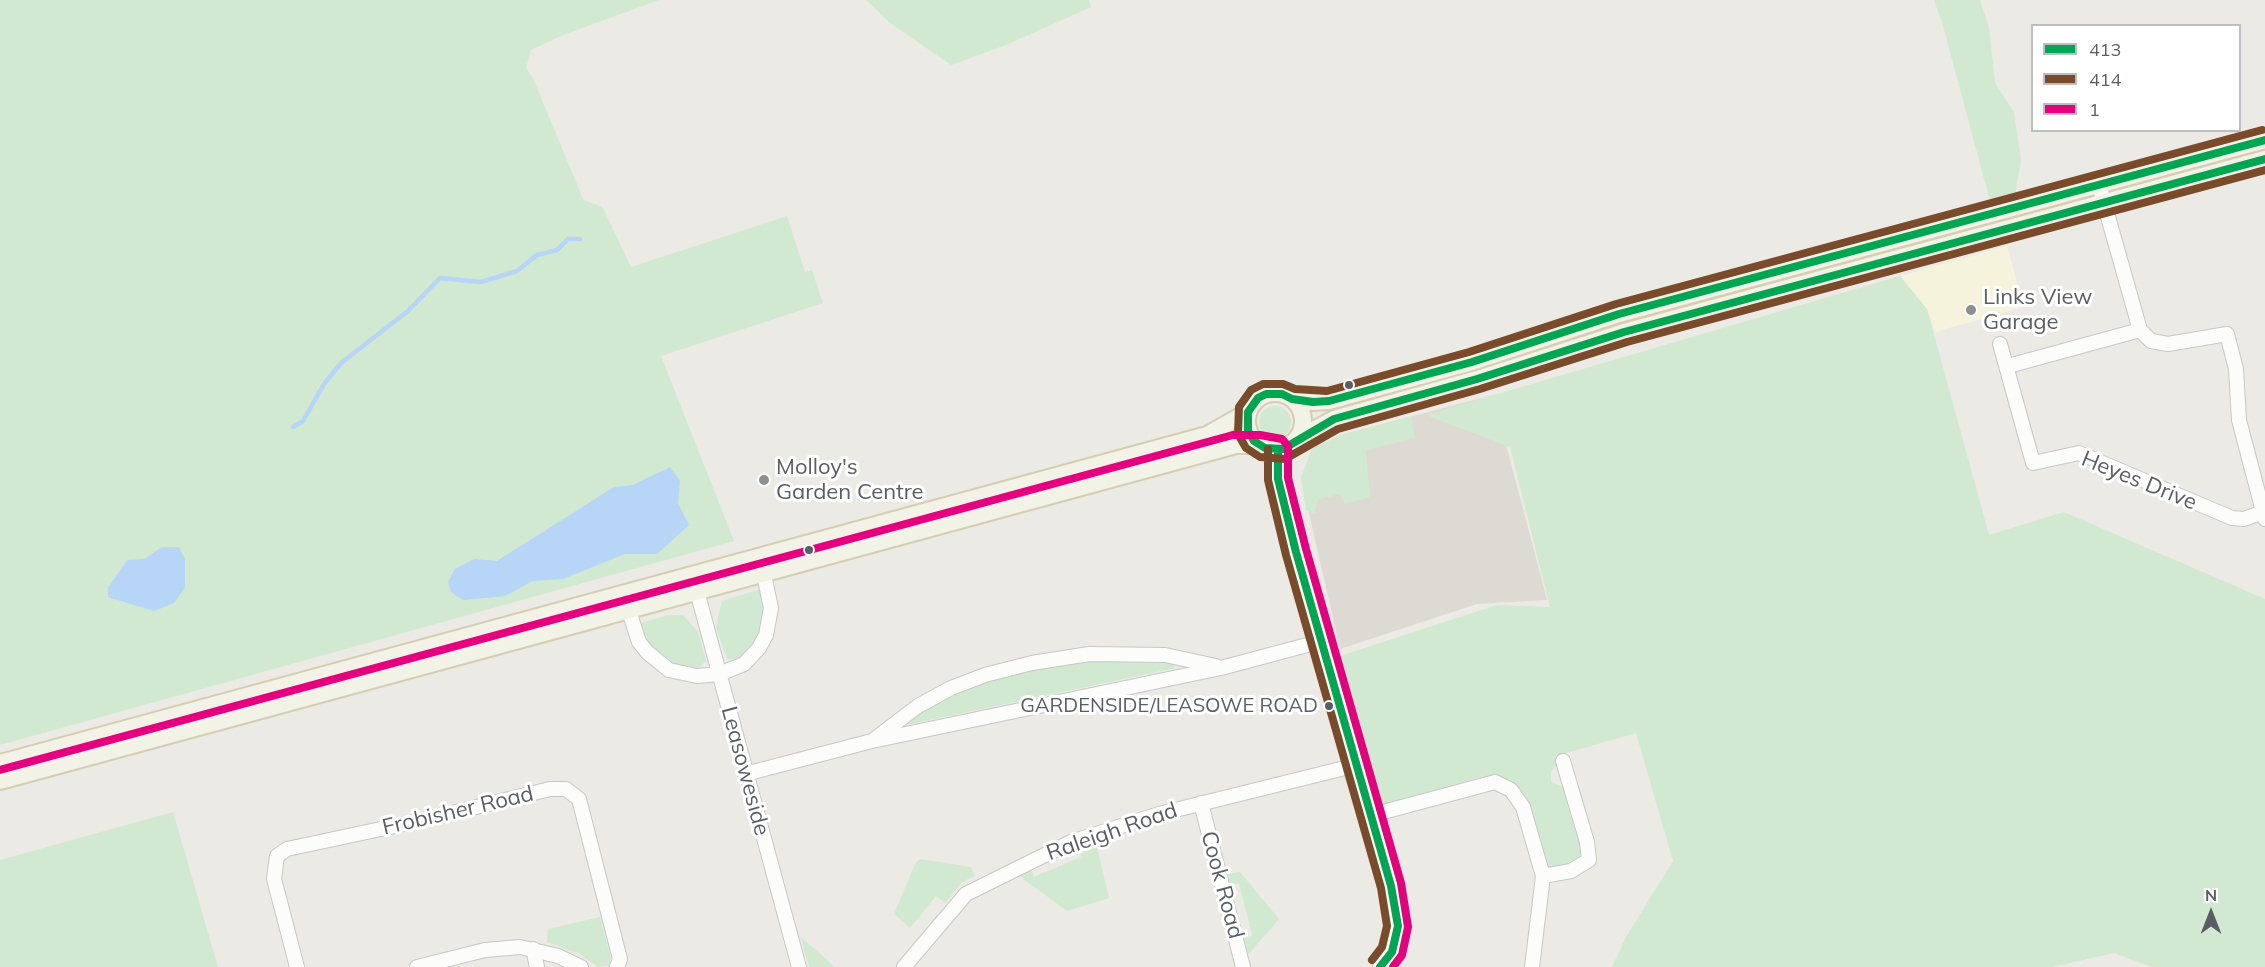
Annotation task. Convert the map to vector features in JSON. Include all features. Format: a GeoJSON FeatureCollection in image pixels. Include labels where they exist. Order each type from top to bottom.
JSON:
{"type":"FeatureCollection","features":[{"type":"Feature","properties":{"kind":"main road"},"geometry":{"type":"LineString","coordinates":[[1292,399],[1329,401],[1472,362],[1619,314],[2265,140]]}},
{"type":"Feature","properties":{"kind":"main road"},"geometry":{"type":"LineString","coordinates":[[0,781],[1236,445],[1259,445],[1278,449],[1292,444],[1298,438],[1334,419],[1477,380],[1624,332],[2265,159]]}},
{"type":"Feature","properties":{"kind":"main road"},"geometry":{"type":"LineString","coordinates":[[0,763],[1207,435],[1248,412],[1258,398],[1266,394],[1282,394],[1298,404],[1303,418],[1298,438]]}},
{"type":"Feature","properties":{"kind":"main road"},"geometry":{"type":"LineString","coordinates":[[1248,412],[1248,431],[1259,445]]}},
{"type":"Feature","properties":{"kind":"street"},"geometry":{"type":"LineString","coordinates":[[2000,344],[2008,366],[2140,330],[2099,185]]}},
{"type":"Feature","properties":{"kind":"street","name":"Heyes Drive"},"geometry":{"type":"LineString","coordinates":[[2008,366],[2033,463],[2079,453],[2219,514],[2244,519],[2264,515],[2239,420],[2236,369],[2227,334],[2168,344],[2151,341],[2140,330]]}},
{"type":"Feature","properties":{"kind":"street"},"geometry":{"type":"LineString","coordinates":[[1278,449],[1278,478],[1391,886],[1398,926],[1392,952],[1380,967]]}},
{"type":"Feature","properties":{"kind":"street","name":"Leasoweside"},"geometry":{"type":"LineString","coordinates":[[693,575],[799,967]]}},
{"type":"Feature","properties":{"kind":"street"},"geometry":{"type":"LineString","coordinates":[[629,611],[639,642],[647,652],[669,670],[697,676],[719,674],[744,664],[759,648],[766,635],[771,608],[764,575]]}},
{"type":"Feature","properties":{"kind":"street"},"geometry":{"type":"LineString","coordinates":[[745,774],[872,741],[1221,668],[1322,640]]}},
{"type":"Feature","properties":{"kind":"street"},"geometry":{"type":"LineString","coordinates":[[872,741],[918,706],[951,688],[985,675],[1032,663],[1089,654],[1165,655],[1221,668]]}},
{"type":"Feature","properties":{"kind":"street"},"geometry":{"type":"LineString","coordinates":[[1543,876],[1571,871],[1588,860],[1587,842],[1563,760]]}},
{"type":"Feature","properties":{"kind":"street","name":"Raleigh Road"},"geometry":{"type":"LineString","coordinates":[[913,964],[966,894],[1071,842],[1112,827],[1201,803],[1357,765]]}},
{"type":"Feature","properties":{"kind":"street"},"geometry":{"type":"LineString","coordinates":[[1372,815],[1495,783],[1511,790],[1523,807],[1543,876],[1532,967]]}},
{"type":"Feature","properties":{"kind":"street","name":"Frobisher Road"},"geometry":{"type":"LineString","coordinates":[[297,967],[274,879],[277,856],[287,849],[423,820],[550,789],[566,789],[579,799],[583,811],[620,959],[618,967]]}},
{"type":"Feature","properties":{"kind":"street","name":"Cook Road"},"geometry":{"type":"LineString","coordinates":[[1201,803],[1244,967]]}},
{"type":"Feature","properties":{"kind":"street"},"geometry":{"type":"LineString","coordinates":[[420,967],[485,950],[520,947],[533,949],[581,967]]}},
{"type":"Feature","properties":{"kind":"street"},"geometry":{"type":"LineString","coordinates":[[533,949],[537,967]]}},
{"type":"Feature","properties":{"kind":"shaded area"},"geometry":{"type":"Polygon","coordinates":[[[2007,246],[2024,307],[1935,332],[1927,309],[1900,276],[2007,246]]]}},
{"type":"Feature","properties":{"kind":"shaded area"},"geometry":{"type":"Polygon","coordinates":[[[1493,395],[1547,600],[1477,604],[1340,649],[1301,478],[1312,449],[1341,435],[1493,395]]]}},
{"type":"Feature","properties":{"kind":"green space"},"geometry":{"type":"Polygon","coordinates":[[[0,0],[659,0],[563,35],[531,50],[526,68],[533,78],[583,199],[603,208],[631,267],[787,216],[805,272],[812,270],[823,303],[661,356],[734,541],[0,745],[0,0]]]}},
{"type":"Feature","properties":{"kind":"green space"},"geometry":{"type":"Polygon","coordinates":[[[866,0],[1089,0],[1091,7],[1006,45],[951,65],[890,23],[866,0]]]}},
{"type":"Feature","properties":{"kind":"green space"},"geometry":{"type":"Polygon","coordinates":[[[1934,0],[1980,0],[1989,27],[1995,83],[2014,112],[2021,161],[2015,195],[1990,201],[1942,22],[1934,0]]]}},
{"type":"Feature","properties":{"kind":"green space"},"geometry":{"type":"Polygon","coordinates":[[[1900,276],[1927,309],[1989,535],[2064,512],[2265,599],[2265,967],[2152,967],[2114,953],[2052,967],[1612,967],[1626,937],[1673,861],[1636,733],[1556,756],[1557,765],[1551,772],[1551,782],[1568,789],[1583,851],[1571,865],[1548,870],[1523,794],[1508,780],[1484,776],[1382,805],[1340,656],[1497,605],[1550,607],[1510,447],[1426,415],[1900,276]]]}},
{"type":"Feature","properties":{"kind":"green space"},"geometry":{"type":"Polygon","coordinates":[[[1275,406],[1287,410],[1291,422],[1287,434],[1275,438],[1263,434],[1259,422],[1263,410],[1275,406]]]}},
{"type":"Feature","properties":{"kind":"green space"},"geometry":{"type":"Polygon","coordinates":[[[1411,416],[1415,438],[1366,450],[1370,497],[1345,504],[1339,494],[1318,500],[1314,514],[1306,510],[1301,478],[1312,449],[1341,435],[1411,416]]]}},
{"type":"Feature","properties":{"kind":"green space"},"geometry":{"type":"Polygon","coordinates":[[[761,589],[766,611],[763,635],[749,653],[736,659],[727,659],[716,627],[722,601],[761,589]]]}},
{"type":"Feature","properties":{"kind":"green space"},"geometry":{"type":"Polygon","coordinates":[[[668,615],[683,615],[698,632],[706,661],[697,669],[682,669],[664,661],[649,645],[641,623],[668,615]]]}},
{"type":"Feature","properties":{"kind":"green space"},"geometry":{"type":"Polygon","coordinates":[[[1103,658],[1171,661],[1175,668],[906,725],[908,719],[972,685],[1036,666],[1103,658]]]}},
{"type":"Feature","properties":{"kind":"green space"},"geometry":{"type":"Polygon","coordinates":[[[173,812],[218,967],[0,967],[0,860],[173,812]]]}},
{"type":"Feature","properties":{"kind":"green space"},"geometry":{"type":"Polygon","coordinates":[[[1095,839],[1109,898],[1067,911],[1018,875],[1031,870],[1034,877],[1081,857],[1078,846],[1095,839]]]}},
{"type":"Feature","properties":{"kind":"green space"},"geometry":{"type":"Polygon","coordinates":[[[920,859],[971,867],[975,876],[962,882],[945,903],[936,896],[910,928],[894,914],[916,862],[920,859]]]}},
{"type":"Feature","properties":{"kind":"green space"},"geometry":{"type":"Polygon","coordinates":[[[1240,872],[1279,919],[1247,956],[1244,939],[1252,935],[1239,884],[1230,884],[1228,874],[1240,872]]]}},
{"type":"Feature","properties":{"kind":"green space"},"geometry":{"type":"Polygon","coordinates":[[[600,917],[611,958],[609,966],[598,967],[580,954],[547,942],[548,929],[600,917]]]}},
{"type":"Feature","properties":{"kind":"green space"},"geometry":{"type":"Polygon","coordinates":[[[801,937],[835,967],[809,967],[801,937]]]}},
{"type":"Feature","properties":{"kind":"water"},"geometry":{"type":"Polygon","coordinates":[[[670,467],[680,481],[678,503],[689,525],[657,554],[625,554],[563,579],[533,581],[505,596],[463,600],[451,592],[448,582],[455,569],[474,559],[497,561],[614,487],[633,485],[670,467]]]}},
{"type":"Feature","properties":{"kind":"water"},"geometry":{"type":"Polygon","coordinates":[[[162,547],[179,547],[185,559],[185,587],[174,603],[154,611],[108,597],[108,588],[127,560],[144,559],[162,547]]]}},
{"type":"Feature","properties":{"kind":"waterway"},"geometry":{"type":"LineString","coordinates":[[293,427],[303,421],[324,384],[341,363],[408,311],[440,278],[481,282],[517,271],[537,255],[557,250],[568,239],[580,239]]}},
{"type":"Feature","properties":{"kind":"transit line","name":"414"},"geometry":{"type":"LineString","coordinates":[[2262,130],[1616,304],[1469,352],[1327,391],[1295,389],[1283,384],[1263,384],[1251,390],[1239,407],[1238,434],[1246,448],[1260,457],[1285,459],[1338,429],[1480,389],[1627,342],[2265,170]]}},
{"type":"Feature","properties":{"kind":"transit line","name":"413"},"geometry":{"type":"LineString","coordinates":[[2265,140],[1619,314],[1472,362],[1329,401],[1313,402],[1292,399],[1282,394],[1266,394],[1258,398],[1248,412],[1248,431],[1254,441],[1265,448],[1283,449],[1334,419],[1477,379],[1624,332],[2265,159]]}},
{"type":"Feature","properties":{"kind":"transit line","name":"1"},"geometry":{"type":"LineString","coordinates":[[0,770],[1233,435],[1260,435],[1282,439],[1288,446],[1288,478],[1306,549],[1401,883],[1408,927],[1402,955],[1393,967]]}},
{"type":"Feature","properties":{"kind":"transit line","name":"414"},"geometry":{"type":"LineString","coordinates":[[1268,449],[1268,480],[1286,555],[1381,888],[1387,926],[1382,947],[1372,960]]}},
{"type":"Feature","properties":{"kind":"transit line","name":"413"},"geometry":{"type":"LineString","coordinates":[[1278,449],[1278,479],[1296,552],[1391,886],[1398,926],[1392,952],[1380,967]]}},
{"type":"Feature","properties":{"kind":"place","name":"Links View Garage"},"geometry":{"type":"Point","coordinates":[1971,310]}},
{"type":"Feature","properties":{"kind":"place","name":"Molloy's Garden Centre"},"geometry":{"type":"Point","coordinates":[764,480]}},
{"type":"Feature","properties":{"kind":"place","name":"GARDENSIDE/LEASOWE ROAD"},"geometry":{"type":"Point","coordinates":[1329,706]}}]}
